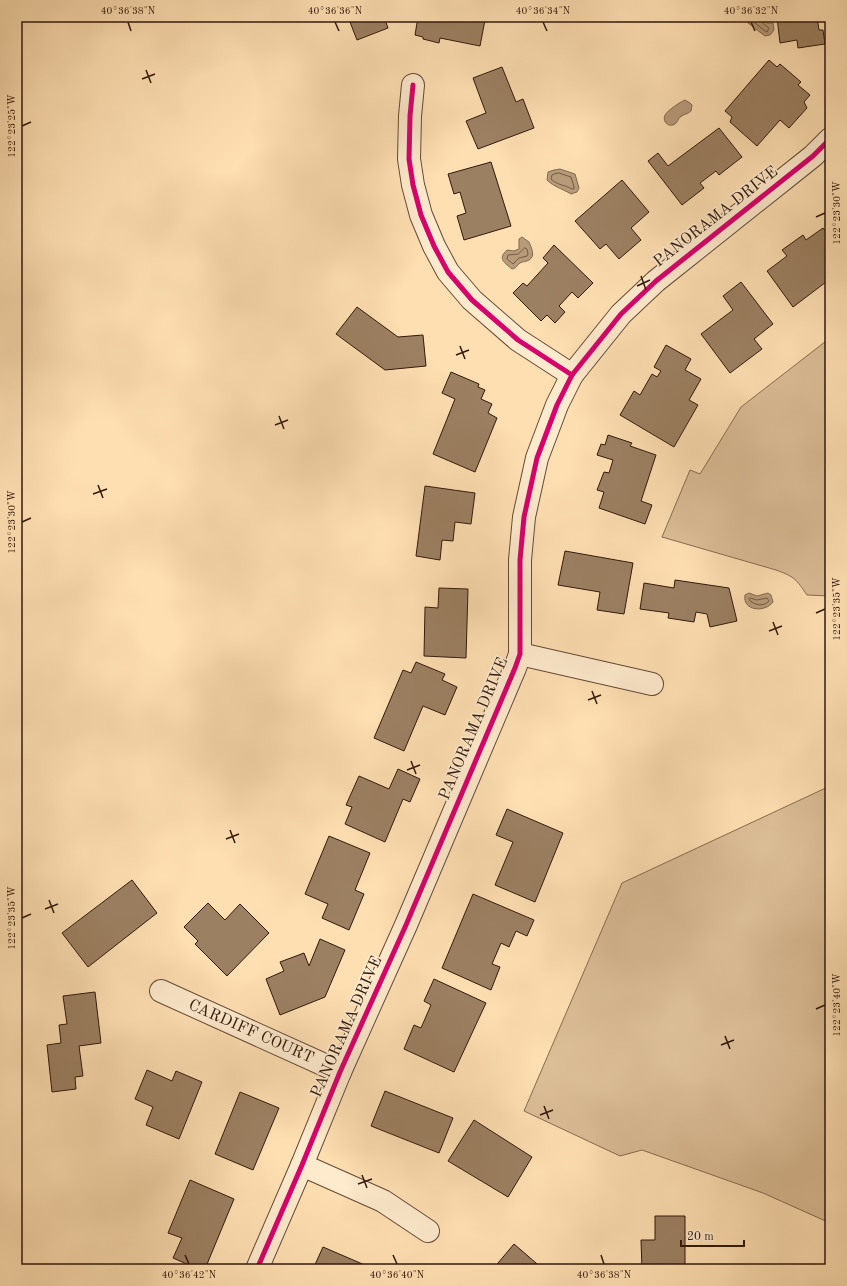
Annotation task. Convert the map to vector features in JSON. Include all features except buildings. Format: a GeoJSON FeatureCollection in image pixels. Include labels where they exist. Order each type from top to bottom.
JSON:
{"type":"FeatureCollection","features":[{"type":"Feature","properties":{"kind":"street"},"geometry":{"type":"LineString","coordinates":[[413,85],[410,116],[409,159],[413,185],[421,215],[434,246],[448,272],[472,300],[518,340],[572,375]]}},
{"type":"Feature","properties":{"kind":"street","name":"PANORAMA DRIVE"},"geometry":{"type":"LineString","coordinates":[[257,1269],[340,1072],[516,668],[520,654],[520,560],[524,517],[536,458],[557,406],[572,375],[621,314],[656,281],[813,156],[830,139]]}},
{"type":"Feature","properties":{"kind":"street"},"geometry":{"type":"LineString","coordinates":[[520,654],[652,684]]}},
{"type":"Feature","properties":{"kind":"street","name":"CARDIFF COURT"},"geometry":{"type":"LineString","coordinates":[[161,991],[340,1072]]}},
{"type":"Feature","properties":{"kind":"street"},"geometry":{"type":"LineString","coordinates":[[302,1165],[382,1201],[428,1231]]}},
{"type":"Feature","properties":{"kind":"shaded area"},"geometry":{"type":"Polygon","coordinates":[[[830,338],[830,596],[807,595],[794,579],[782,572],[662,537],[690,470],[700,474],[741,407],[830,338]]]}},
{"type":"Feature","properties":{"kind":"shaded area"},"geometry":{"type":"Polygon","coordinates":[[[830,786],[830,1223],[763,1193],[642,1150],[620,1156],[524,1111],[622,883],[830,786]]]}},
{"type":"Feature","properties":{"kind":"water"},"geometry":{"type":"Polygon","coordinates":[[[745,17],[764,17],[767,23],[773,23],[774,30],[770,35],[765,36],[748,23],[745,17]]]}},
{"type":"Feature","properties":{"kind":"water"},"geometry":{"type":"Polygon","coordinates":[[[685,100],[692,105],[691,111],[680,117],[675,124],[668,125],[664,120],[666,113],[685,100]]]}},
{"type":"Feature","properties":{"kind":"water"},"geometry":{"type":"Polygon","coordinates":[[[560,169],[575,174],[579,188],[577,192],[571,194],[547,180],[548,172],[560,169]]]}},
{"type":"Feature","properties":{"kind":"water"},"geometry":{"type":"Polygon","coordinates":[[[522,237],[529,242],[533,254],[529,260],[521,262],[512,269],[503,261],[502,258],[507,250],[514,251],[519,249],[519,239],[522,237]]]}},
{"type":"Feature","properties":{"kind":"water"},"geometry":{"type":"Polygon","coordinates":[[[749,593],[757,596],[768,593],[771,595],[773,602],[765,608],[755,609],[750,607],[745,600],[745,595],[749,593]]]}},
{"type":"Feature","properties":{"kind":"cycle path"},"geometry":{"type":"LineString","coordinates":[[413,85],[410,116],[409,159],[413,185],[421,215],[434,246],[448,272],[472,300],[518,340],[572,375]]}},
{"type":"Feature","properties":{"kind":"cycle path"},"geometry":{"type":"LineString","coordinates":[[257,1269],[340,1072],[406,925],[520,654],[520,560],[524,517],[537,458],[557,405],[572,375],[621,314],[656,281],[813,156],[830,139]]}}]}
